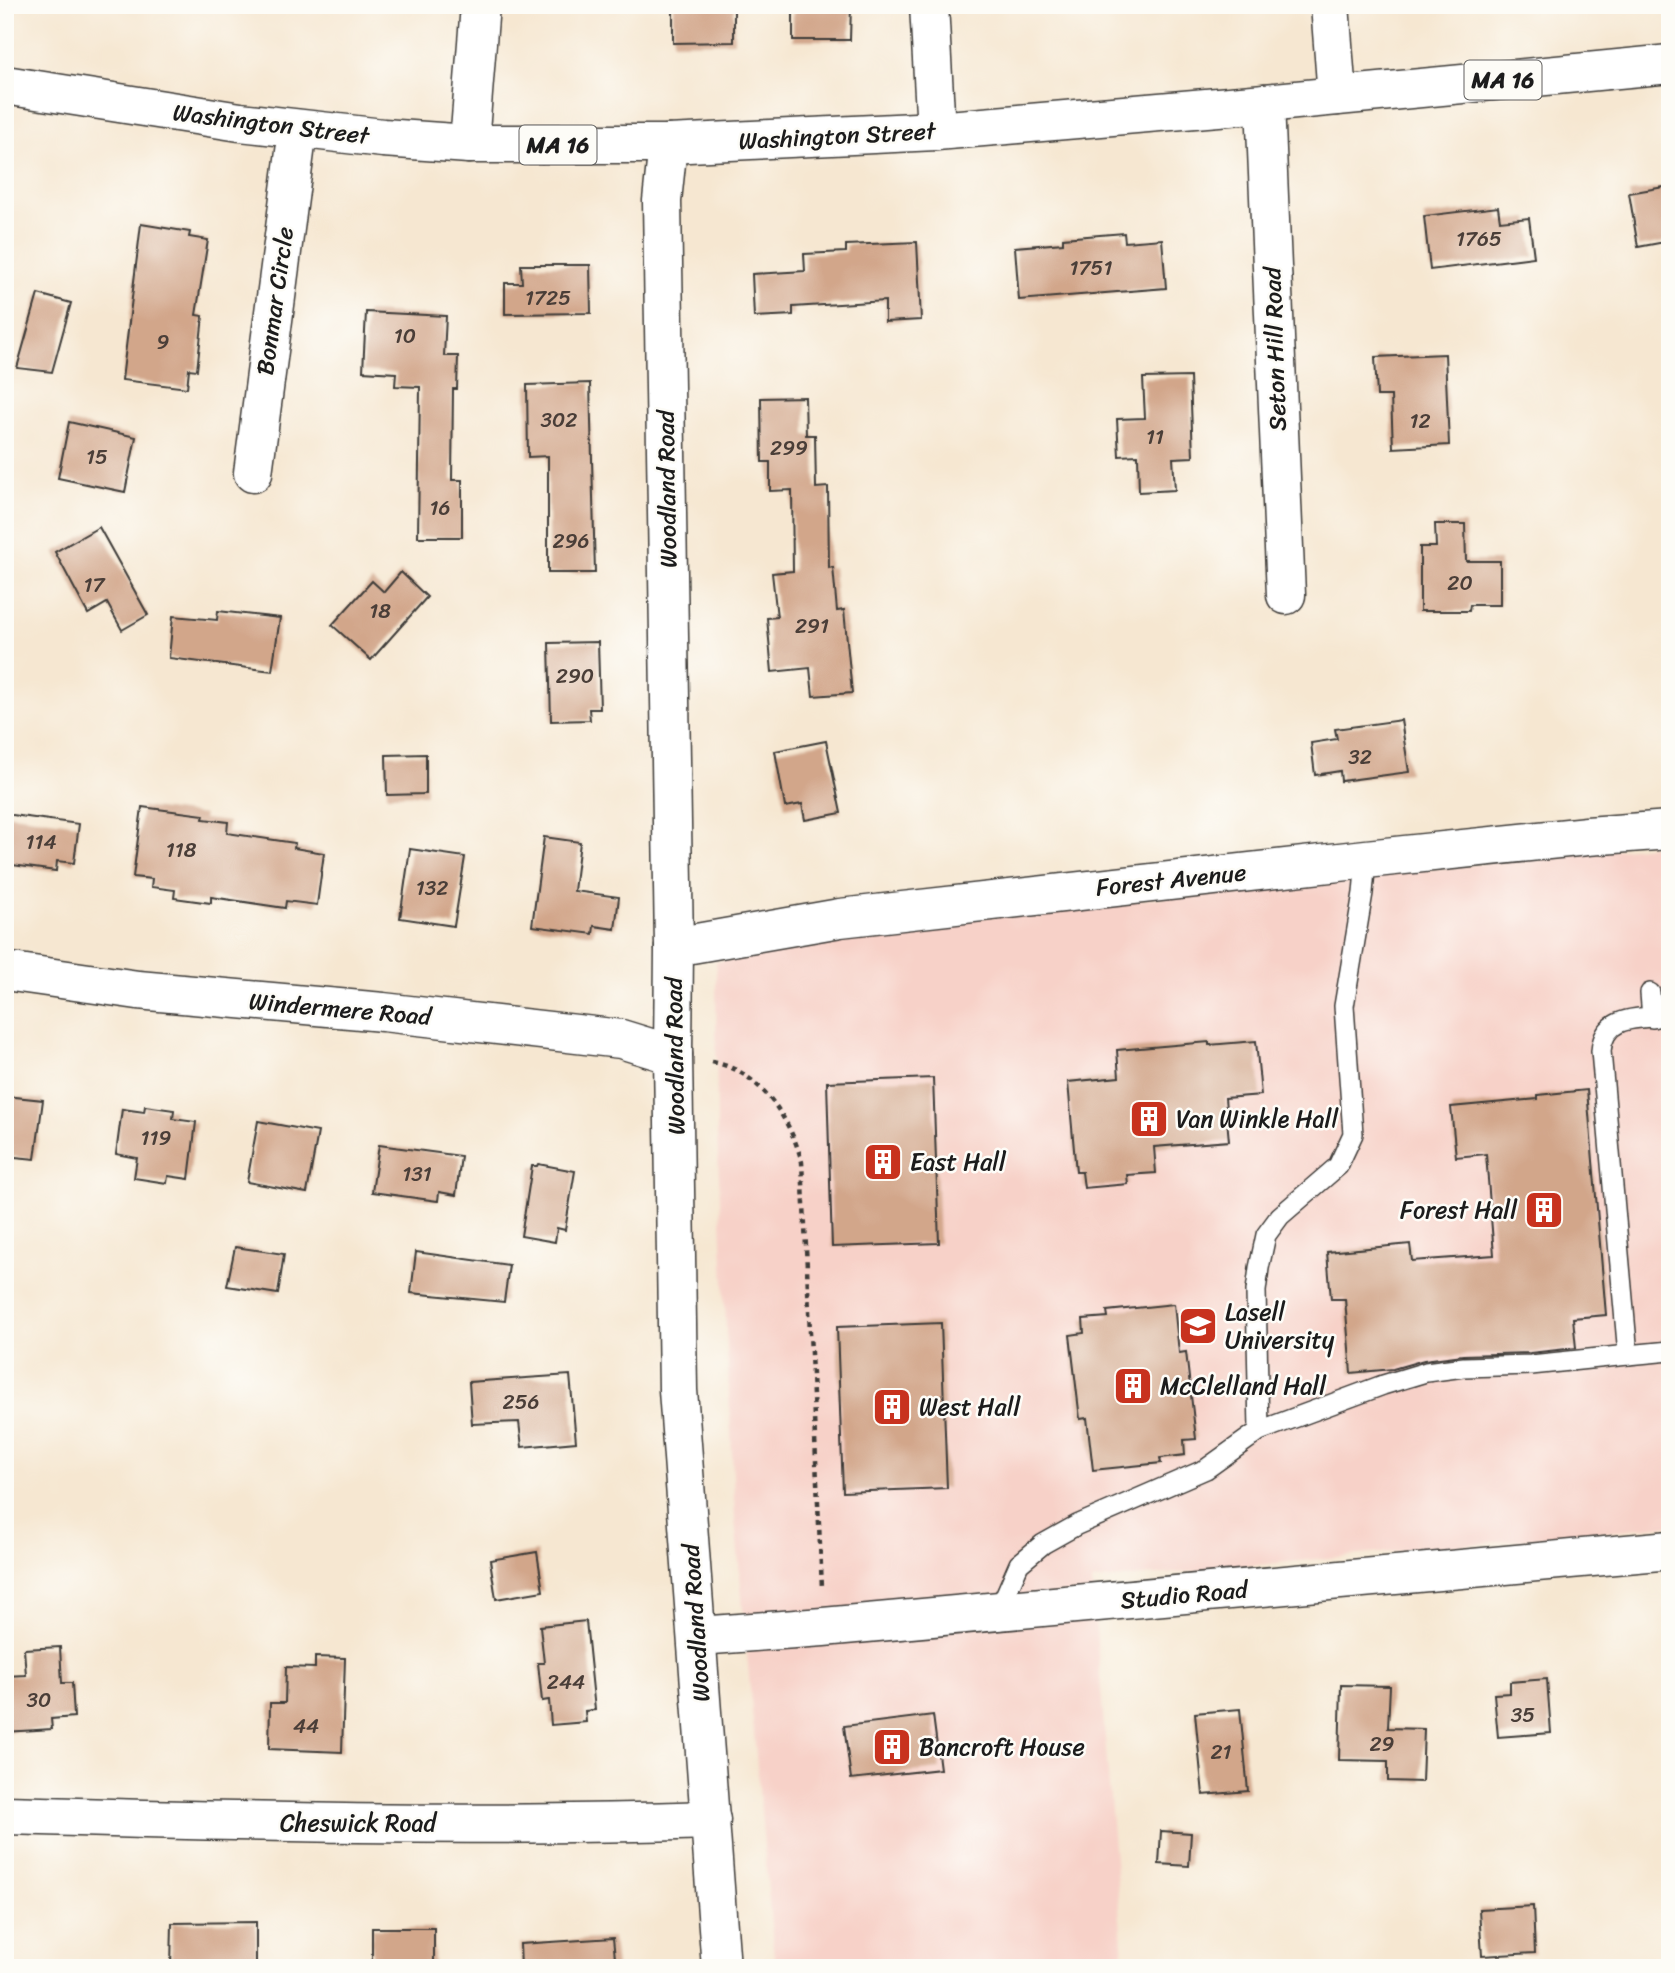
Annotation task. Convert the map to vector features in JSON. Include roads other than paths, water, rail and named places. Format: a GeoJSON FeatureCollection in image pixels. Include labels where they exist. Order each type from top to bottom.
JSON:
{"type":"FeatureCollection","features":[{"type":"Feature","properties":{"kind":"street"},"geometry":{"type":"LineString","coordinates":[[469,144],[480,5]]}},
{"type":"Feature","properties":{"kind":"street"},"geometry":{"type":"LineString","coordinates":[[929,5],[936,131]]}},
{"type":"Feature","properties":{"kind":"street"},"geometry":{"type":"LineString","coordinates":[[1330,5],[1337,96]]}},
{"type":"Feature","properties":{"kind":"street","name":"Washington Street"},"geometry":{"type":"LineString","coordinates":[[5,85],[298,129],[469,144],[668,144],[936,131],[1670,64]]}},
{"type":"Feature","properties":{"kind":"street","name":"Seton Hill Road"},"geometry":{"type":"LineString","coordinates":[[1265,103],[1286,595]]}},
{"type":"Feature","properties":{"kind":"street","name":"Bonmar Circle"},"geometry":{"type":"LineString","coordinates":[[253,473],[298,129]]}},
{"type":"Feature","properties":{"kind":"street","name":"Woodland Road"},"geometry":{"type":"LineString","coordinates":[[668,144],[662,201],[678,1390],[721,1968]]}},
{"type":"Feature","properties":{"kind":"street","name":"Forest Avenue"},"geometry":{"type":"LineString","coordinates":[[674,947],[840,918],[1366,859],[1670,830]]}},
{"type":"Feature","properties":{"kind":"street","name":"Windermere Road"},"geometry":{"type":"LineString","coordinates":[[5,971],[138,990],[383,1012],[621,1039],[673,1055]]}},
{"type":"Feature","properties":{"kind":"street","name":"Studio Road"},"geometry":{"type":"LineString","coordinates":[[698,1636],[998,1612],[1670,1549]]}},
{"type":"Feature","properties":{"kind":"street","name":"Cheswick Road"},"geometry":{"type":"LineString","coordinates":[[5,1815],[273,1823],[563,1825],[711,1820]]}},
{"type":"Feature","properties":{"kind":"lane"},"geometry":{"type":"LineString","coordinates":[[1259,1432],[1256,1292],[1266,1235],[1280,1216],[1338,1166],[1353,1134],[1345,1006],[1366,859]]}},
{"type":"Feature","properties":{"kind":"lane"},"geometry":{"type":"LineString","coordinates":[[1628,1355],[1601,1051],[1602,1038],[1615,1024],[1627,1020],[1661,1017],[1650,993]]}},
{"type":"Feature","properties":{"kind":"lane"},"geometry":{"type":"LineString","coordinates":[[998,1612],[1019,1564],[1043,1544],[1077,1525],[1206,1469],[1259,1432],[1383,1385],[1426,1372],[1670,1352]]}},
{"type":"Feature","properties":{"kind":"place","name":"Van Winkle Hall"},"geometry":{"type":"Point","coordinates":[1149,1119]}},
{"type":"Feature","properties":{"kind":"place","name":"East Hall"},"geometry":{"type":"Point","coordinates":[883,1162]}},
{"type":"Feature","properties":{"kind":"place","name":"Forest Hall"},"geometry":{"type":"Point","coordinates":[1544,1210]}},
{"type":"Feature","properties":{"kind":"place","name":"Lasell University"},"geometry":{"type":"Point","coordinates":[1198,1326]}},
{"type":"Feature","properties":{"kind":"place","name":"McClelland Hall"},"geometry":{"type":"Point","coordinates":[1133,1386]}},
{"type":"Feature","properties":{"kind":"place","name":"West Hall"},"geometry":{"type":"Point","coordinates":[892,1407]}},
{"type":"Feature","properties":{"kind":"place","name":"Bancroft House"},"geometry":{"type":"Point","coordinates":[892,1747]}}]}
